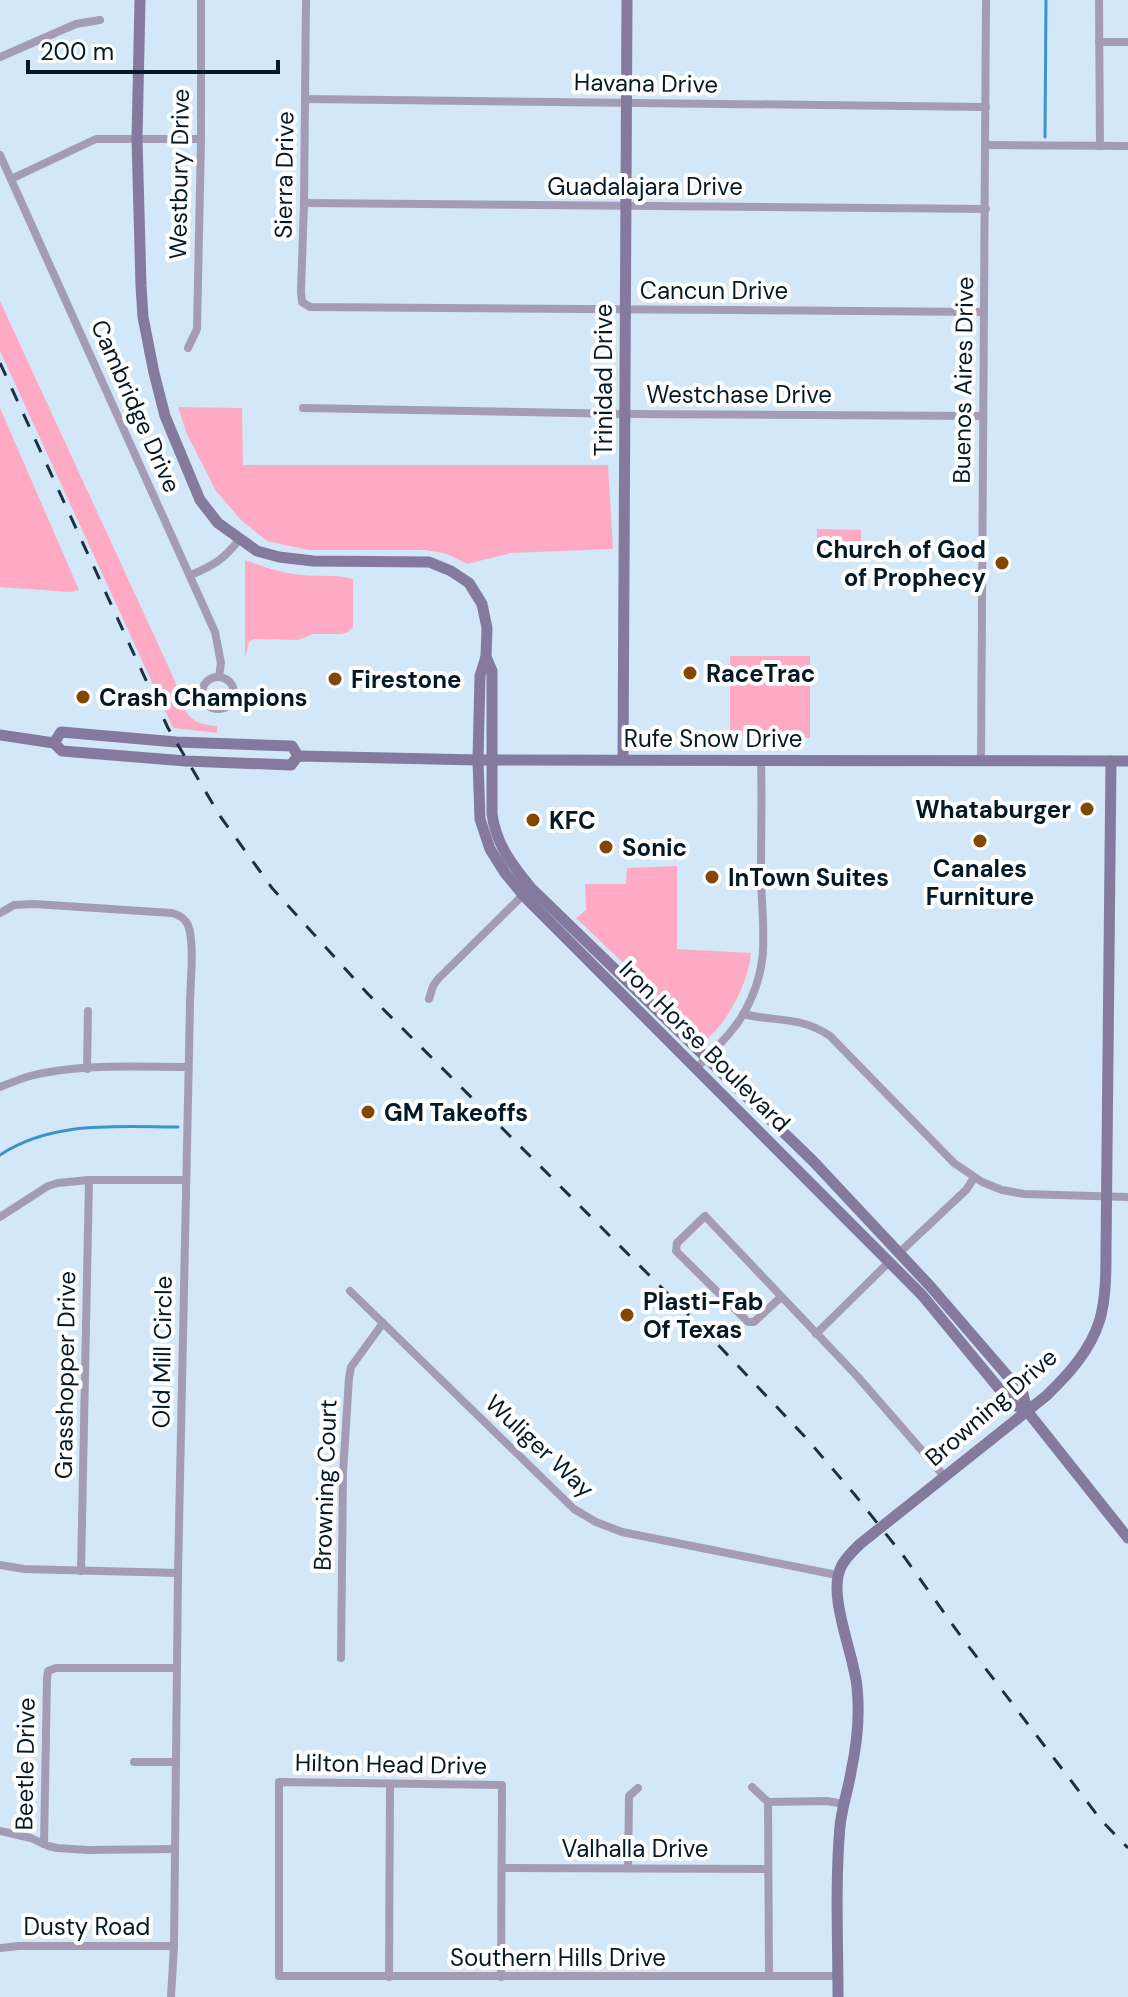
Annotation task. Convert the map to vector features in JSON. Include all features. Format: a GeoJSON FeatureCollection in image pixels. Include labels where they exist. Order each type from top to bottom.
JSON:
{"type":"FeatureCollection","features":[{"type":"Feature","properties":{"kind":"street","name":"Iron Horse Boulevard"},"geometry":{"type":"LineString","coordinates":[[140,0],[137,139],[143,317],[165,416],[200,500],[218,523],[257,551],[313,561],[429,562],[469,583],[482,604],[487,628],[486,657],[480,676],[480,819],[490,849],[505,873],[706,1057],[813,1161],[930,1286],[1023,1394],[1027,1411]]}},
{"type":"Feature","properties":{"kind":"street","name":"Westbury Drive"},"geometry":{"type":"LineString","coordinates":[[188,348],[197,329],[201,0]]}},
{"type":"Feature","properties":{"kind":"street","name":"Sierra Drive"},"geometry":{"type":"LineString","coordinates":[[302,302],[306,0]]}},
{"type":"Feature","properties":{"kind":"street","name":"Trinidad Drive"},"geometry":{"type":"LineString","coordinates":[[623,760],[627,0]]}},
{"type":"Feature","properties":{"kind":"street","name":"Buenos Aires Drive"},"geometry":{"type":"LineString","coordinates":[[981,760],[986,0]]}},
{"type":"Feature","properties":{"kind":"street"},"geometry":{"type":"LineString","coordinates":[[1099,0],[1100,146]]}},
{"type":"Feature","properties":{"kind":"street"},"geometry":{"type":"LineString","coordinates":[[0,57],[76,24],[100,20]]}},
{"type":"Feature","properties":{"kind":"street"},"geometry":{"type":"LineString","coordinates":[[1099,42],[1128,42]]}},
{"type":"Feature","properties":{"kind":"street","name":"Havana Drive"},"geometry":{"type":"LineString","coordinates":[[305,99],[986,107]]}},
{"type":"Feature","properties":{"kind":"street"},"geometry":{"type":"LineString","coordinates":[[11,179],[96,139],[201,139]]}},
{"type":"Feature","properties":{"kind":"street"},"geometry":{"type":"LineString","coordinates":[[987,145],[1128,146]]}},
{"type":"Feature","properties":{"kind":"street","name":"Cambridge Drive"},"geometry":{"type":"LineString","coordinates":[[0,155],[215,632],[221,663],[219,677]]}},
{"type":"Feature","properties":{"kind":"street","name":"Guadalajara Drive"},"geometry":{"type":"LineString","coordinates":[[304,203],[986,209]]}},
{"type":"Feature","properties":{"kind":"street","name":"Cancun Drive"},"geometry":{"type":"LineString","coordinates":[[302,302],[310,307],[984,312]]}},
{"type":"Feature","properties":{"kind":"street","name":"Westchase Drive"},"geometry":{"type":"LineString","coordinates":[[303,408],[983,416]]}},
{"type":"Feature","properties":{"kind":"street"},"geometry":{"type":"LineString","coordinates":[[191,575],[219,562],[239,540]]}},
{"type":"Feature","properties":{"kind":"street","name":"Iron Horse Boulevard"},"geometry":{"type":"LineString","coordinates":[[486,657],[492,671],[494,827],[500,846],[527,892],[696,1069],[922,1295],[1011,1403],[1027,1411],[1128,1538]]}},
{"type":"Feature","properties":{"kind":"street","name":"Cambridge Drive"},"geometry":{"type":"LineString","coordinates":[[219,677],[231,684],[233,698],[224,708],[215,709],[207,705],[202,692],[208,681],[219,677]]}},
{"type":"Feature","properties":{"kind":"street","name":"Rufe Snow Drive"},"geometry":{"type":"LineString","coordinates":[[54,743],[61,732],[176,742],[292,746],[298,756]]}},
{"type":"Feature","properties":{"kind":"street","name":"Rufe Snow Drive"},"geometry":{"type":"LineString","coordinates":[[0,735],[54,743],[62,751],[201,762],[291,765],[298,756]]}},
{"type":"Feature","properties":{"kind":"street","name":"Rufe Snow Drive"},"geometry":{"type":"LineString","coordinates":[[298,756],[478,760],[1128,761]]}},
{"type":"Feature","properties":{"kind":"street"},"geometry":{"type":"LineString","coordinates":[[696,1069],[732,1031],[758,983],[765,949],[761,874],[761,760]]}},
{"type":"Feature","properties":{"kind":"street","name":"Browning Drive"},"geometry":{"type":"LineString","coordinates":[[837,1575],[841,1565],[860,1544],[1046,1396],[1079,1361],[1100,1320],[1106,1288],[1111,761]]}},
{"type":"Feature","properties":{"kind":"street"},"geometry":{"type":"LineString","coordinates":[[429,999],[438,979],[527,892]]}},
{"type":"Feature","properties":{"kind":"street","name":"Old Mill Circle"},"geometry":{"type":"LineString","coordinates":[[0,913],[14,905],[34,904],[135,910],[180,916],[187,923],[190,945],[171,1997]]}},
{"type":"Feature","properties":{"kind":"street"},"geometry":{"type":"LineString","coordinates":[[87,1069],[88,1011]]}},
{"type":"Feature","properties":{"kind":"street"},"geometry":{"type":"LineString","coordinates":[[743,1014],[803,1022],[830,1036],[954,1163],[974,1178],[1024,1194],[1128,1197]]}},
{"type":"Feature","properties":{"kind":"street"},"geometry":{"type":"LineString","coordinates":[[0,1087],[44,1073],[188,1067]]}},
{"type":"Feature","properties":{"kind":"street"},"geometry":{"type":"LineString","coordinates":[[816,1334],[966,1190],[974,1178]]}},
{"type":"Feature","properties":{"kind":"street","name":"Grasshopper Drive"},"geometry":{"type":"LineString","coordinates":[[81,1571],[89,1180]]}},
{"type":"Feature","properties":{"kind":"street"},"geometry":{"type":"LineString","coordinates":[[0,1217],[48,1186],[58,1183],[186,1180]]}},
{"type":"Feature","properties":{"kind":"street"},"geometry":{"type":"LineString","coordinates":[[781,1297],[754,1322],[748,1322],[676,1251],[677,1243],[705,1216],[857,1376],[944,1476]]}},
{"type":"Feature","properties":{"kind":"street","name":"Wuliger Way"},"geometry":{"type":"LineString","coordinates":[[350,1291],[574,1509],[585,1516],[622,1532],[837,1575]]}},
{"type":"Feature","properties":{"kind":"street","name":"Browning Court"},"geometry":{"type":"LineString","coordinates":[[341,1658],[343,1473],[349,1378],[351,1367],[383,1323]]}},
{"type":"Feature","properties":{"kind":"street"},"geometry":{"type":"LineString","coordinates":[[0,1565],[24,1569],[178,1573]]}},
{"type":"Feature","properties":{"kind":"street"},"geometry":{"type":"LineString","coordinates":[[837,1575],[837,1596],[857,1689],[858,1728],[841,1823],[836,1882],[838,1997]]}},
{"type":"Feature","properties":{"kind":"street","name":"Beetle Drive"},"geometry":{"type":"LineString","coordinates":[[44,1844],[48,1671],[56,1668],[177,1668]]}},
{"type":"Feature","properties":{"kind":"street"},"geometry":{"type":"LineString","coordinates":[[134,1762],[176,1762]]}},
{"type":"Feature","properties":{"kind":"street","name":"Hilton Head Drive"},"geometry":{"type":"LineString","coordinates":[[279,1976],[279,1782],[502,1785],[502,1868]]}},
{"type":"Feature","properties":{"kind":"street"},"geometry":{"type":"LineString","coordinates":[[389,1977],[390,1784]]}},
{"type":"Feature","properties":{"kind":"street"},"geometry":{"type":"LineString","coordinates":[[752,1787],[768,1802],[827,1801],[844,1804]]}},
{"type":"Feature","properties":{"kind":"street"},"geometry":{"type":"LineString","coordinates":[[628,1867],[629,1796],[638,1788]]}},
{"type":"Feature","properties":{"kind":"street"},"geometry":{"type":"LineString","coordinates":[[768,1802],[769,1976]]}},
{"type":"Feature","properties":{"kind":"street"},"geometry":{"type":"LineString","coordinates":[[0,1831],[57,1848],[175,1849]]}},
{"type":"Feature","properties":{"kind":"street"},"geometry":{"type":"LineString","coordinates":[[501,1977],[502,1868]]}},
{"type":"Feature","properties":{"kind":"street","name":"Valhalla Drive"},"geometry":{"type":"LineString","coordinates":[[502,1868],[768,1869]]}},
{"type":"Feature","properties":{"kind":"street","name":"Dusty Road"},"geometry":{"type":"LineString","coordinates":[[0,1948],[174,1946]]}},
{"type":"Feature","properties":{"kind":"street","name":"Southern Hills Drive"},"geometry":{"type":"LineString","coordinates":[[279,1976],[838,1976]]}},
{"type":"Feature","properties":{"kind":"shaded area"},"geometry":{"type":"Polygon","coordinates":[[[0,301],[187,713],[198,722],[217,726],[217,733],[173,728],[0,351],[0,301]]]}},
{"type":"Feature","properties":{"kind":"shaded area"},"geometry":{"type":"Polygon","coordinates":[[[178,407],[242,408],[243,465],[608,465],[613,549],[511,553],[467,564],[447,554],[426,550],[308,550],[267,541],[242,521],[216,491],[187,434],[178,407]]]}},
{"type":"Feature","properties":{"kind":"shaded area"},"geometry":{"type":"Polygon","coordinates":[[[0,408],[79,590],[0,587],[0,408]]]}},
{"type":"Feature","properties":{"kind":"shaded area"},"geometry":{"type":"Polygon","coordinates":[[[817,529],[861,530],[861,552],[817,552],[817,529]]]}},
{"type":"Feature","properties":{"kind":"shaded area"},"geometry":{"type":"Polygon","coordinates":[[[245,560],[287,573],[353,579],[353,627],[341,634],[313,634],[298,640],[254,639],[249,642],[245,658],[245,560]]]}},
{"type":"Feature","properties":{"kind":"shaded area"},"geometry":{"type":"Polygon","coordinates":[[[730,656],[810,656],[810,738],[730,735],[730,656]]]}},
{"type":"Feature","properties":{"kind":"shaded area"},"geometry":{"type":"Polygon","coordinates":[[[677,866],[677,949],[751,953],[736,999],[723,1022],[707,1039],[700,1036],[576,918],[586,910],[585,884],[626,884],[627,868],[677,866]]]}},
{"type":"Feature","properties":{"kind":"waterway"},"geometry":{"type":"LineString","coordinates":[[1045,137],[1046,0]]}},
{"type":"Feature","properties":{"kind":"waterway"},"geometry":{"type":"LineString","coordinates":[[0,1155],[20,1144],[64,1131],[109,1127],[178,1127]]}},
{"type":"Feature","properties":{"kind":"railway"},"geometry":{"type":"LineString","coordinates":[[0,363],[168,728],[220,816],[272,888],[368,994],[706,1332],[807,1439],[905,1558],[1101,1820],[1128,1848]]}},
{"type":"Feature","properties":{"kind":"place","name":"Church of God of Prophecy"},"geometry":{"type":"Point","coordinates":[1002,563]}},
{"type":"Feature","properties":{"kind":"place","name":"RaceTrac"},"geometry":{"type":"Point","coordinates":[690,673]}},
{"type":"Feature","properties":{"kind":"place","name":"Firestone"},"geometry":{"type":"Point","coordinates":[335,679]}},
{"type":"Feature","properties":{"kind":"place","name":"Crash Champions"},"geometry":{"type":"Point","coordinates":[83,697]}},
{"type":"Feature","properties":{"kind":"place","name":"Whataburger"},"geometry":{"type":"Point","coordinates":[1087,809]}},
{"type":"Feature","properties":{"kind":"place","name":"KFC"},"geometry":{"type":"Point","coordinates":[533,820]}},
{"type":"Feature","properties":{"kind":"place","name":"Canales Furniture"},"geometry":{"type":"Point","coordinates":[980,841]}},
{"type":"Feature","properties":{"kind":"place","name":"Sonic"},"geometry":{"type":"Point","coordinates":[606,847]}},
{"type":"Feature","properties":{"kind":"place","name":"InTown Suites"},"geometry":{"type":"Point","coordinates":[712,877]}},
{"type":"Feature","properties":{"kind":"place","name":"GM Takeoffs"},"geometry":{"type":"Point","coordinates":[368,1112]}},
{"type":"Feature","properties":{"kind":"place","name":"Plasti-Fab Of Texas"},"geometry":{"type":"Point","coordinates":[627,1315]}}]}
